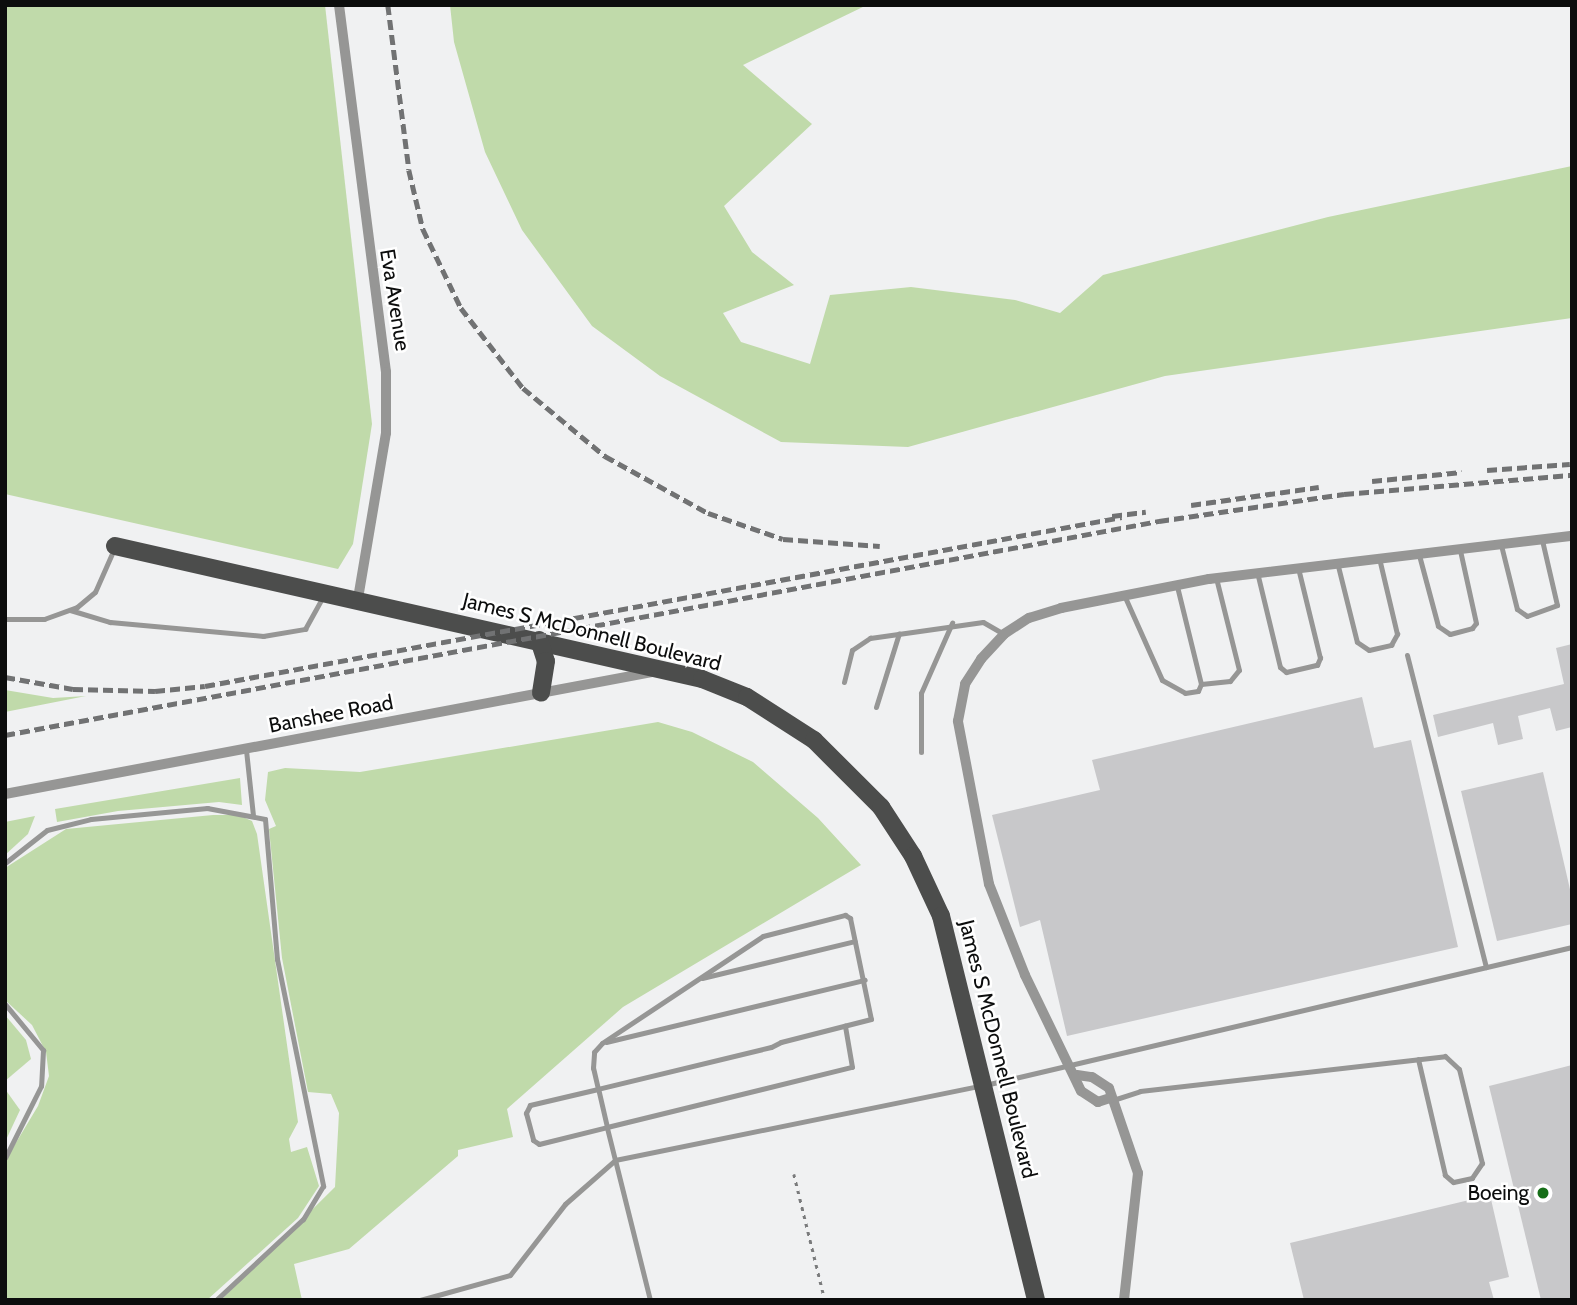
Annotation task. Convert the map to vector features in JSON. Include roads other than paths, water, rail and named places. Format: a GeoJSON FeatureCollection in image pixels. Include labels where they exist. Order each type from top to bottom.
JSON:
{"type":"FeatureCollection","features":[{"type":"Feature","properties":{"kind":"main road","name":"James S McDonnell Boulevard"},"geometry":{"type":"LineString","coordinates":[[115,546],[663,670],[728,689],[790,722],[836,760],[881,807],[913,856],[941,916],[1037,1300]]}},
{"type":"Feature","properties":{"kind":"main road"},"geometry":{"type":"LineString","coordinates":[[539,640],[546,661],[541,693]]}},
{"type":"Feature","properties":{"kind":"street","name":"Eva Avenue"},"geometry":{"type":"LineString","coordinates":[[339,5],[387,372],[386,433],[358,599]]}},
{"type":"Feature","properties":{"kind":"street"},"geometry":{"type":"LineString","coordinates":[[1112,1099],[1098,1102],[1081,1091],[1074,1070],[1025,975],[989,884],[958,721],[965,684],[1004,634],[1029,618],[1060,608],[1216,578],[1541,537],[1572,536]]}},
{"type":"Feature","properties":{"kind":"street","name":"Banshee Road"},"geometry":{"type":"LineString","coordinates":[[5,794],[663,670]]}},
{"type":"Feature","properties":{"kind":"street"},"geometry":{"type":"LineString","coordinates":[[1074,1070],[1109,1088],[1138,1174],[1124,1300]]}},
{"type":"Feature","properties":{"kind":"lane"},"geometry":{"type":"LineString","coordinates":[[1500,542],[1517,609],[1527,616],[1557,605],[1541,537]]}},
{"type":"Feature","properties":{"kind":"lane"},"geometry":{"type":"LineString","coordinates":[[5,619],[44,619],[70,610],[95,592],[115,546]]}},
{"type":"Feature","properties":{"kind":"lane"},"geometry":{"type":"LineString","coordinates":[[1419,552],[1438,626],[1450,634],[1472,628],[1476,622],[1459,547]]}},
{"type":"Feature","properties":{"kind":"lane"},"geometry":{"type":"LineString","coordinates":[[1337,562],[1357,642],[1369,650],[1391,645],[1397,634],[1379,557]]}},
{"type":"Feature","properties":{"kind":"lane"},"geometry":{"type":"LineString","coordinates":[[1256,572],[1280,667],[1286,672],[1317,665],[1320,659],[1298,567]]}},
{"type":"Feature","properties":{"kind":"lane"},"geometry":{"type":"LineString","coordinates":[[1201,684],[1230,681],[1239,670],[1216,578]]}},
{"type":"Feature","properties":{"kind":"lane"},"geometry":{"type":"LineString","coordinates":[[1124,595],[1162,680],[1185,693],[1198,691],[1201,684],[1176,585]]}},
{"type":"Feature","properties":{"kind":"lane"},"geometry":{"type":"LineString","coordinates":[[70,610],[110,622],[263,636],[305,629],[325,592]]}},
{"type":"Feature","properties":{"kind":"lane"},"geometry":{"type":"LineString","coordinates":[[844,682],[852,650],[870,638],[952,623],[984,622],[1004,634]]}},
{"type":"Feature","properties":{"kind":"lane"},"geometry":{"type":"LineString","coordinates":[[921,752],[921,692],[952,623]]}},
{"type":"Feature","properties":{"kind":"lane"},"geometry":{"type":"LineString","coordinates":[[876,707],[899,633]]}},
{"type":"Feature","properties":{"kind":"lane"},"geometry":{"type":"LineString","coordinates":[[1407,655],[1486,967]]}},
{"type":"Feature","properties":{"kind":"lane"},"geometry":{"type":"LineString","coordinates":[[246,750],[253,815]]}},
{"type":"Feature","properties":{"kind":"lane"},"geometry":{"type":"LineString","coordinates":[[5,863],[47,830],[91,820],[207,808],[265,819],[277,959],[323,1186],[303,1219],[216,1300]]}},
{"type":"Feature","properties":{"kind":"lane"},"geometry":{"type":"LineString","coordinates":[[650,1300],[615,1160],[607,1127],[598,1088],[594,1052],[602,1043],[763,936],[845,915],[850,918],[871,1019],[845,1026],[598,1088],[530,1105],[526,1113],[533,1140],[539,1144],[607,1127],[852,1067],[845,1026]]}},
{"type":"Feature","properties":{"kind":"lane"},"geometry":{"type":"LineString","coordinates":[[697,979],[855,941]]}},
{"type":"Feature","properties":{"kind":"lane"},"geometry":{"type":"LineString","coordinates":[[420,1300],[510,1275],[565,1203],[615,1160],[1074,1070],[1572,947]]}},
{"type":"Feature","properties":{"kind":"lane"},"geometry":{"type":"LineString","coordinates":[[602,1043],[865,980]]}},
{"type":"Feature","properties":{"kind":"lane"},"geometry":{"type":"LineString","coordinates":[[5,1004],[43,1050],[41,1086],[5,1158]]}},
{"type":"Feature","properties":{"kind":"lane"},"geometry":{"type":"LineString","coordinates":[[1112,1099],[1140,1091],[1418,1059],[1445,1056],[1459,1069],[1482,1163],[1472,1178],[1454,1182],[1445,1175],[1418,1059]]}},
{"type":"Feature","properties":{"kind":"railway"},"geometry":{"type":"LineString","coordinates":[[388,5],[409,170],[423,229],[461,308],[523,388],[605,456],[708,513],[783,539],[880,546]]}},
{"type":"Feature","properties":{"kind":"railway"},"geometry":{"type":"LineString","coordinates":[[1487,470],[1570,464]]}},
{"type":"Feature","properties":{"kind":"railway"},"geometry":{"type":"LineString","coordinates":[[1372,481],[1462,472]]}},
{"type":"Feature","properties":{"kind":"railway"},"geometry":{"type":"LineString","coordinates":[[5,735],[1159,521],[1344,494],[1572,475]]}},
{"type":"Feature","properties":{"kind":"railway"},"geometry":{"type":"LineString","coordinates":[[1191,505],[1319,487]]}},
{"type":"Feature","properties":{"kind":"railway"},"geometry":{"type":"LineString","coordinates":[[1112,516],[1146,512]]}},
{"type":"Feature","properties":{"kind":"railway"},"geometry":{"type":"LineString","coordinates":[[5,677],[73,689],[155,691],[205,686],[1122,517]]}},
{"type":"Feature","properties":{"kind":"place","name":"Boeing"},"geometry":{"type":"Point","coordinates":[1543,1193]}}]}
